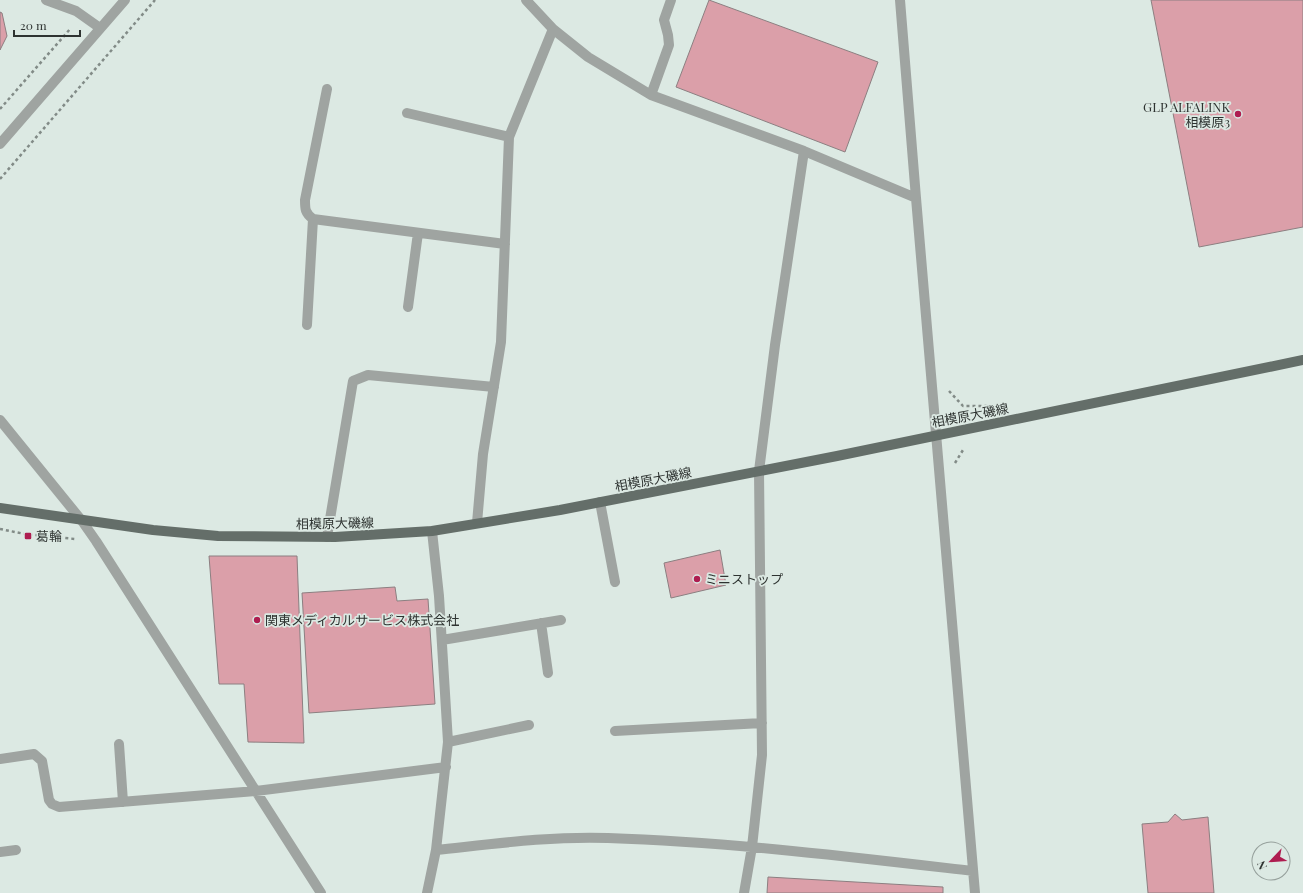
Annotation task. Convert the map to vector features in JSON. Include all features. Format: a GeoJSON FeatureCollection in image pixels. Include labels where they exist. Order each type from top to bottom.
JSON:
{"type":"FeatureCollection","features":[{"type":"Feature","properties":{"kind":"main road","name":"相模原大磯線"},"geometry":{"type":"LineString","coordinates":[[0,508],[82,521],[218,536],[327,537],[432,531],[600,502],[758,471],[1303,360]]}},
{"type":"Feature","properties":{"kind":"street"},"geometry":{"type":"LineString","coordinates":[[46,0],[76,11],[100,28]]}},
{"type":"Feature","properties":{"kind":"street"},"geometry":{"type":"LineString","coordinates":[[0,144],[125,0]]}},
{"type":"Feature","properties":{"kind":"street"},"geometry":{"type":"LineString","coordinates":[[526,0],[553,29],[588,57],[651,95],[804,151],[916,198]]}},
{"type":"Feature","properties":{"kind":"street"},"geometry":{"type":"LineString","coordinates":[[651,95],[668,45],[668,35],[664,20],[671,0]]}},
{"type":"Feature","properties":{"kind":"street"},"geometry":{"type":"LineString","coordinates":[[900,0],[975,893]]}},
{"type":"Feature","properties":{"kind":"street"},"geometry":{"type":"LineString","coordinates":[[477,523],[482,454],[501,342],[508,137],[553,29]]}},
{"type":"Feature","properties":{"kind":"street"},"geometry":{"type":"LineString","coordinates":[[327,89],[305,200],[305,212],[312,219],[505,244]]}},
{"type":"Feature","properties":{"kind":"street"},"geometry":{"type":"LineString","coordinates":[[407,113],[508,137]]}},
{"type":"Feature","properties":{"kind":"street"},"geometry":{"type":"LineString","coordinates":[[744,893],[752,847],[762,756],[758,471],[804,151]]}},
{"type":"Feature","properties":{"kind":"street"},"geometry":{"type":"LineString","coordinates":[[307,325],[312,219]]}},
{"type":"Feature","properties":{"kind":"street"},"geometry":{"type":"LineString","coordinates":[[408,307],[418,233]]}},
{"type":"Feature","properties":{"kind":"street"},"geometry":{"type":"LineString","coordinates":[[327,537],[353,381],[368,375],[494,388]]}},
{"type":"Feature","properties":{"kind":"street"},"geometry":{"type":"LineString","coordinates":[[0,420],[82,521],[321,893]]}},
{"type":"Feature","properties":{"kind":"street"},"geometry":{"type":"LineString","coordinates":[[600,502],[615,582]]}},
{"type":"Feature","properties":{"kind":"street"},"geometry":{"type":"LineString","coordinates":[[427,893],[436,850],[448,742],[439,596],[432,531]]}},
{"type":"Feature","properties":{"kind":"street"},"geometry":{"type":"LineString","coordinates":[[442,640],[561,620]]}},
{"type":"Feature","properties":{"kind":"street"},"geometry":{"type":"LineString","coordinates":[[541,623],[548,672]]}},
{"type":"Feature","properties":{"kind":"street"},"geometry":{"type":"LineString","coordinates":[[615,731],[762,723]]}},
{"type":"Feature","properties":{"kind":"street"},"geometry":{"type":"LineString","coordinates":[[448,742],[529,725]]}},
{"type":"Feature","properties":{"kind":"street"},"geometry":{"type":"LineString","coordinates":[[119,744],[123,802]]}},
{"type":"Feature","properties":{"kind":"street"},"geometry":{"type":"LineString","coordinates":[[0,759],[34,754],[37,755],[42,760],[49,800],[55,806],[59,807],[256,791],[446,767]]}},
{"type":"Feature","properties":{"kind":"street"},"geometry":{"type":"LineString","coordinates":[[436,850],[535,840],[607,838],[752,847],[973,871]]}},
{"type":"Feature","properties":{"kind":"street"},"geometry":{"type":"LineString","coordinates":[[0,852],[16,850]]}},
{"type":"Feature","properties":{"kind":"path"},"geometry":{"type":"LineString","coordinates":[[0,179],[155,0]]}},
{"type":"Feature","properties":{"kind":"path"},"geometry":{"type":"LineString","coordinates":[[0,109],[82,15]]}},
{"type":"Feature","properties":{"kind":"path"},"geometry":{"type":"LineString","coordinates":[[0,529],[25,534],[78,540]]}},
{"type":"Feature","properties":{"kind":"building"},"geometry":{"type":"Polygon","coordinates":[[[709,0],[878,62],[845,152],[676,87],[709,0]]]}},
{"type":"Feature","properties":{"kind":"building","name":"GLP ALFALINK 相模原3"},"geometry":{"type":"Polygon","coordinates":[[[1151,0],[1303,0],[1303,227],[1199,247],[1151,0]]]}},
{"type":"Feature","properties":{"kind":"building"},"geometry":{"type":"Polygon","coordinates":[[[0,12],[2,13],[7,36],[0,50],[0,12]]]}},
{"type":"Feature","properties":{"kind":"building"},"geometry":{"type":"Polygon","coordinates":[[[720,550],[726,585],[671,598],[664,563],[720,550]]]}},
{"type":"Feature","properties":{"kind":"building","name":"関東メディカルサービス株式会社"},"geometry":{"type":"Polygon","coordinates":[[[209,556],[297,556],[304,743],[248,742],[244,684],[219,684],[209,556]]]}},
{"type":"Feature","properties":{"kind":"building"},"geometry":{"type":"Polygon","coordinates":[[[395,587],[397,601],[428,599],[435,704],[309,713],[302,593],[395,587]]]}},
{"type":"Feature","properties":{"kind":"building"},"geometry":{"type":"Polygon","coordinates":[[[1175,814],[1182,820],[1208,817],[1214,893],[1148,893],[1142,824],[1168,822],[1175,814]]]}},
{"type":"Feature","properties":{"kind":"building"},"geometry":{"type":"Polygon","coordinates":[[[768,877],[943,887],[943,893],[767,893],[768,877]]]}},
{"type":"Feature","properties":{"kind":"place","name":"GLP ALFALINK 相模原3"},"geometry":{"type":"Point","coordinates":[1238,114]}},
{"type":"Feature","properties":{"kind":"place","name":"葛輪"},"geometry":{"type":"Point","coordinates":[28,536]}},
{"type":"Feature","properties":{"kind":"place","name":"ミニストップ"},"geometry":{"type":"Point","coordinates":[697,579]}},
{"type":"Feature","properties":{"kind":"place","name":"関東メディカルサービス株式会社"},"geometry":{"type":"Point","coordinates":[257,620]}}]}
